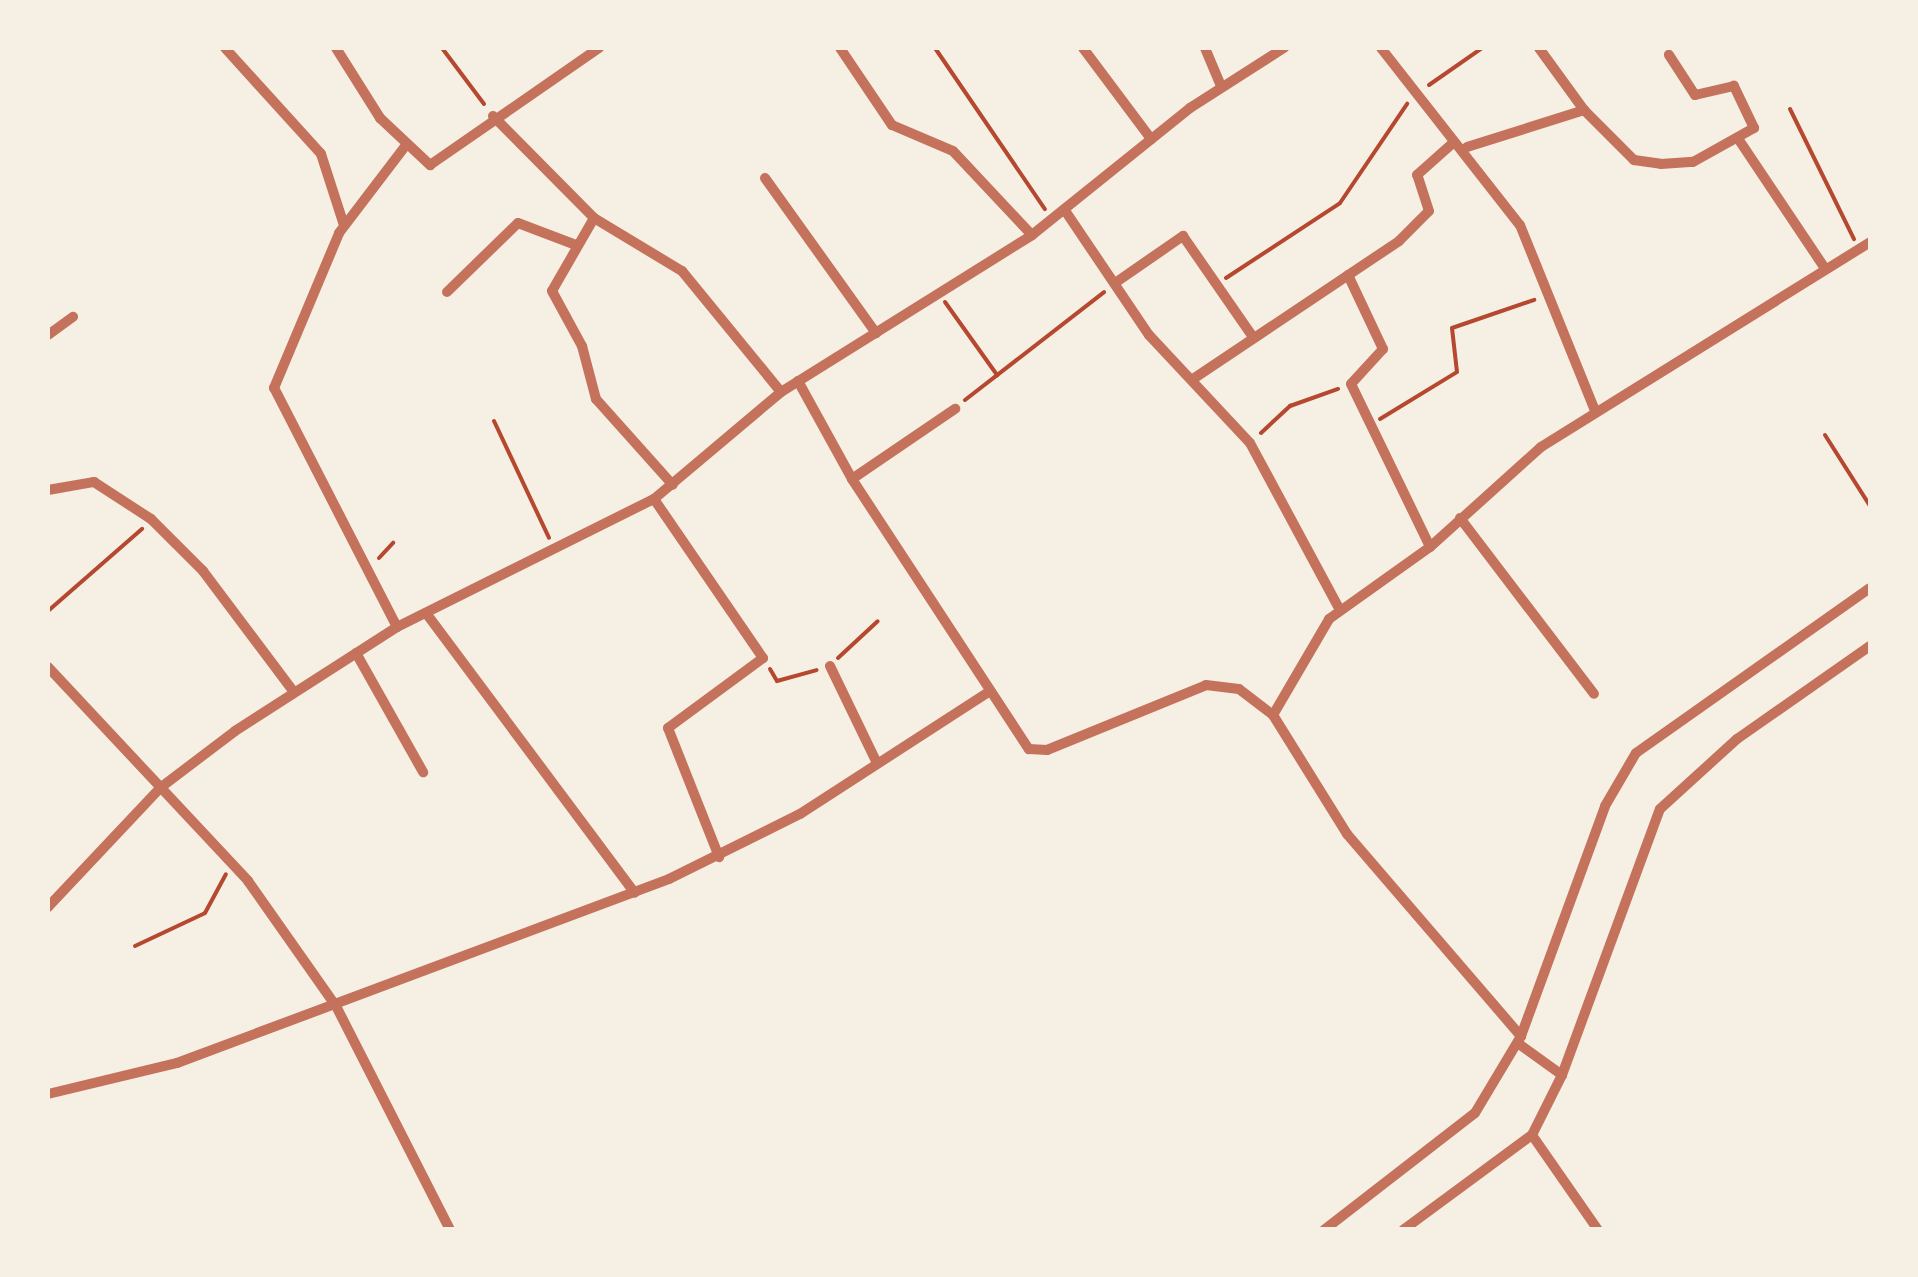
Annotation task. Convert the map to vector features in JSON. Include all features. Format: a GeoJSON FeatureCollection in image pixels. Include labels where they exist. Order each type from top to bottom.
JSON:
{"type":"FeatureCollection","features":[{"type":"Feature","properties":{"kind":"street"},"geometry":{"type":"LineString","coordinates":[[225,48],[321,154],[344,225]]}},
{"type":"Feature","properties":{"kind":"street"},"geometry":{"type":"LineString","coordinates":[[336,48],[406,145],[435,164],[493,116],[598,48]]}},
{"type":"Feature","properties":{"kind":"street"},"geometry":{"type":"LineString","coordinates":[[840,48],[899,132],[952,151],[1032,235]]}},
{"type":"Feature","properties":{"kind":"street"},"geometry":{"type":"LineString","coordinates":[[1083,48],[1152,139]]}},
{"type":"Feature","properties":{"kind":"street"},"geometry":{"type":"LineString","coordinates":[[1205,48],[1221,86]]}},
{"type":"Feature","properties":{"kind":"street"},"geometry":{"type":"LineString","coordinates":[[48,906],[160,788],[294,692],[396,627],[654,500],[780,392],[1053,221],[1221,86],[1284,48]]}},
{"type":"Feature","properties":{"kind":"street"},"geometry":{"type":"LineString","coordinates":[[1381,48],[1413,96],[1454,142],[1467,147],[1520,226],[1595,411]]}},
{"type":"Feature","properties":{"kind":"street"},"geometry":{"type":"LineString","coordinates":[[1539,48],[1584,110],[1637,161],[1692,162],[1739,140],[1755,123],[1734,86],[1695,95],[1669,55]]}},
{"type":"Feature","properties":{"kind":"street"},"geometry":{"type":"LineString","coordinates":[[1467,147],[1584,110]]}},
{"type":"Feature","properties":{"kind":"street"},"geometry":{"type":"LineString","coordinates":[[493,116],[594,218],[682,271],[780,392]]}},
{"type":"Feature","properties":{"kind":"street"},"geometry":{"type":"LineString","coordinates":[[1739,140],[1824,268]]}},
{"type":"Feature","properties":{"kind":"street"},"geometry":{"type":"LineString","coordinates":[[1192,379],[1348,275],[1427,214],[1417,175],[1454,142]]}},
{"type":"Feature","properties":{"kind":"street"},"geometry":{"type":"LineString","coordinates":[[396,627],[274,388],[344,225],[406,145]]}},
{"type":"Feature","properties":{"kind":"street"},"geometry":{"type":"LineString","coordinates":[[765,178],[876,333]]}},
{"type":"Feature","properties":{"kind":"street"},"geometry":{"type":"LineString","coordinates":[[1066,212],[1115,284],[1250,443],[1339,608]]}},
{"type":"Feature","properties":{"kind":"street"},"geometry":{"type":"LineString","coordinates":[[594,218],[552,287],[582,346],[593,394],[673,485]]}},
{"type":"Feature","properties":{"kind":"street"},"geometry":{"type":"LineString","coordinates":[[447,292],[518,223],[576,245]]}},
{"type":"Feature","properties":{"kind":"street"},"geometry":{"type":"LineString","coordinates":[[1115,284],[1178,236],[1218,283],[1252,337]]}},
{"type":"Feature","properties":{"kind":"street"},"geometry":{"type":"LineString","coordinates":[[1274,715],[1339,608],[1430,546],[1595,411],[1870,242]]}},
{"type":"Feature","properties":{"kind":"street"},"geometry":{"type":"LineString","coordinates":[[1348,275],[1382,349],[1352,384],[1367,427],[1430,546]]}},
{"type":"Feature","properties":{"kind":"street"},"geometry":{"type":"LineString","coordinates":[[48,335],[73,318]]}},
{"type":"Feature","properties":{"kind":"street"},"geometry":{"type":"LineString","coordinates":[[798,381],[852,478],[1019,740],[1038,751],[1206,685],[1239,690],[1274,715],[1336,819],[1520,1040],[1562,1075]]}},
{"type":"Feature","properties":{"kind":"street"},"geometry":{"type":"LineString","coordinates":[[852,478],[955,408]]}},
{"type":"Feature","properties":{"kind":"street"},"geometry":{"type":"LineString","coordinates":[[48,490],[94,482],[151,519],[203,570],[294,692]]}},
{"type":"Feature","properties":{"kind":"street"},"geometry":{"type":"LineString","coordinates":[[654,500],[762,658],[668,728],[719,857]]}},
{"type":"Feature","properties":{"kind":"street"},"geometry":{"type":"LineString","coordinates":[[1460,518],[1594,694]]}},
{"type":"Feature","properties":{"kind":"street"},"geometry":{"type":"LineString","coordinates":[[1324,1230],[1475,1113],[1520,1040],[1605,806],[1636,753],[1870,588]]}},
{"type":"Feature","properties":{"kind":"street"},"geometry":{"type":"LineString","coordinates":[[426,612],[636,893]]}},
{"type":"Feature","properties":{"kind":"street"},"geometry":{"type":"LineString","coordinates":[[1403,1230],[1532,1136],[1562,1075],[1660,809],[1737,739],[1870,646]]}},
{"type":"Feature","properties":{"kind":"street"},"geometry":{"type":"LineString","coordinates":[[356,653],[424,772]]}},
{"type":"Feature","properties":{"kind":"street"},"geometry":{"type":"LineString","coordinates":[[830,666],[876,760]]}},
{"type":"Feature","properties":{"kind":"street"},"geometry":{"type":"LineString","coordinates":[[48,667],[233,861],[336,1006],[450,1230]]}},
{"type":"Feature","properties":{"kind":"street"},"geometry":{"type":"LineString","coordinates":[[48,1094],[146,1073],[336,1006],[486,942],[636,893],[719,857],[987,693]]}},
{"type":"Feature","properties":{"kind":"street"},"geometry":{"type":"LineString","coordinates":[[1532,1136],[1598,1230]]}},
{"type":"Feature","properties":{"kind":"path"},"geometry":{"type":"LineString","coordinates":[[442,48],[493,116]]}},
{"type":"Feature","properties":{"kind":"path"},"geometry":{"type":"LineString","coordinates":[[935,48],[1053,221]]}},
{"type":"Feature","properties":{"kind":"path"},"geometry":{"type":"LineString","coordinates":[[1218,283],[1340,202],[1413,96],[1482,48]]}},
{"type":"Feature","properties":{"kind":"path"},"geometry":{"type":"LineString","coordinates":[[1790,108],[1859,248]]}},
{"type":"Feature","properties":{"kind":"path"},"geometry":{"type":"LineString","coordinates":[[955,408],[1115,284]]}},
{"type":"Feature","properties":{"kind":"path"},"geometry":{"type":"LineString","coordinates":[[940,294],[997,375]]}},
{"type":"Feature","properties":{"kind":"path"},"geometry":{"type":"LineString","coordinates":[[1367,427],[1457,372],[1452,328],[1548,295]]}},
{"type":"Feature","properties":{"kind":"path"},"geometry":{"type":"LineString","coordinates":[[1250,443],[1290,406],[1352,384]]}},
{"type":"Feature","properties":{"kind":"path"},"geometry":{"type":"LineString","coordinates":[[494,422],[555,551]]}},
{"type":"Feature","properties":{"kind":"path"},"geometry":{"type":"LineString","coordinates":[[1825,435],[1870,506]]}},
{"type":"Feature","properties":{"kind":"path"},"geometry":{"type":"LineString","coordinates":[[48,611],[151,519]]}},
{"type":"Feature","properties":{"kind":"path"},"geometry":{"type":"LineString","coordinates":[[762,658],[777,682],[830,666],[878,621]]}},
{"type":"Feature","properties":{"kind":"path"},"geometry":{"type":"LineString","coordinates":[[135,946],[205,912],[233,861]]}}]}
